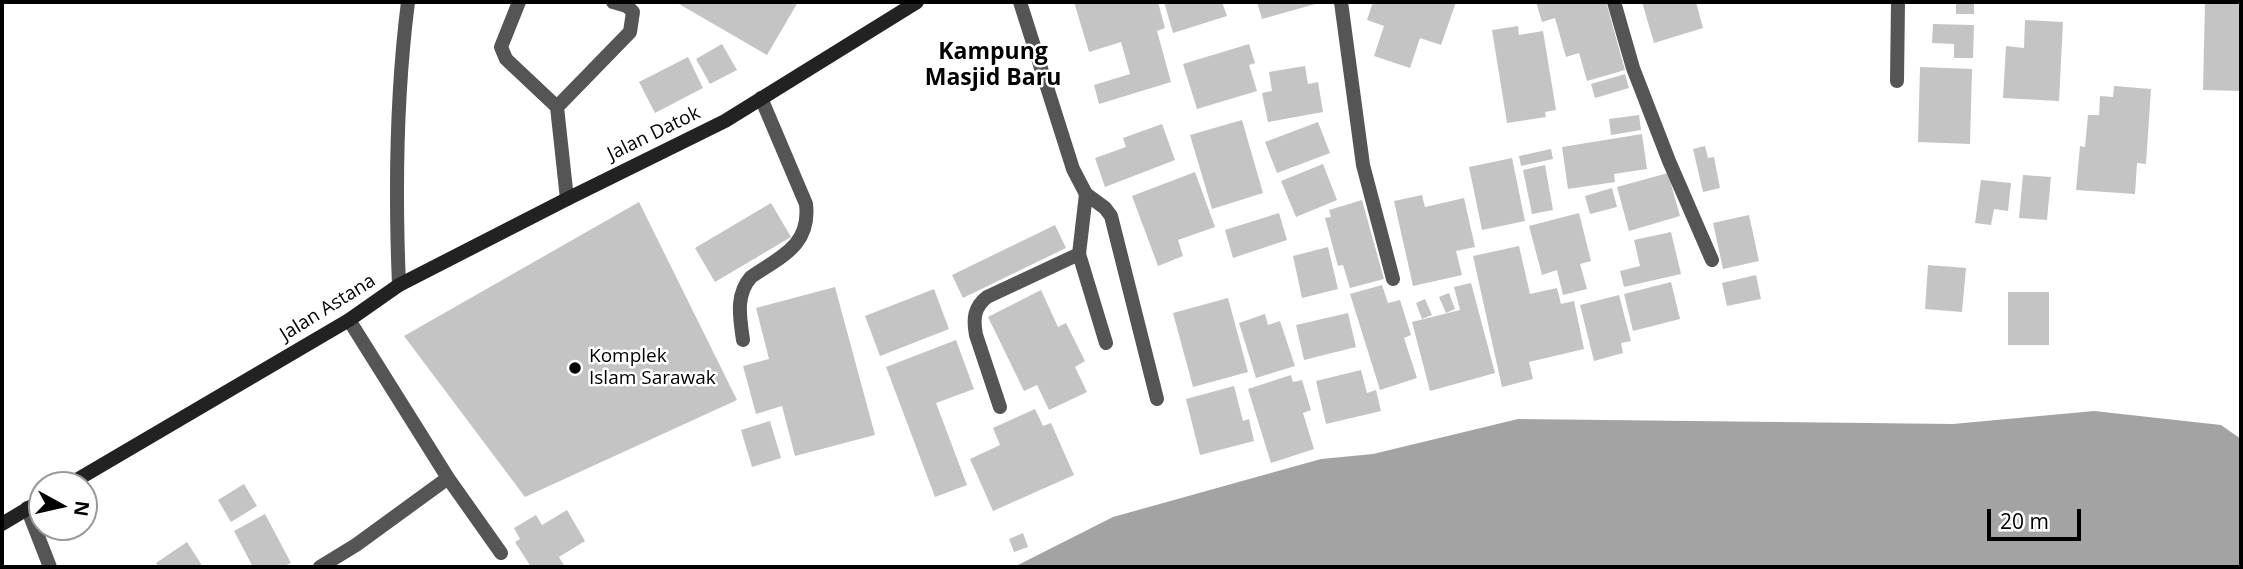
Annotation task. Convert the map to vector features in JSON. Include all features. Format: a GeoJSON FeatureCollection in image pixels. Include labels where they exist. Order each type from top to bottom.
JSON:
{"type":"FeatureCollection","features":[{"type":"Feature","properties":{"kind":"main road","name":"Jalan Datok"},"geometry":{"type":"LineString","coordinates":[[399,285],[725,121],[917,2]]}},
{"type":"Feature","properties":{"kind":"main road","name":"Jalan Astana"},"geometry":{"type":"LineString","coordinates":[[92,471],[349,320],[399,285]]}},
{"type":"Feature","properties":{"kind":"main road"},"geometry":{"type":"LineString","coordinates":[[2,524],[27,508]]}},
{"type":"Feature","properties":{"kind":"street","name":"Jalan Astana"},"geometry":{"type":"LineString","coordinates":[[399,285],[396,141],[408,2]]}},
{"type":"Feature","properties":{"kind":"street"},"geometry":{"type":"LineString","coordinates":[[519,2],[502,41],[503,53],[506,59],[557,107],[567,199]]}},
{"type":"Feature","properties":{"kind":"street"},"geometry":{"type":"LineString","coordinates":[[557,107],[630,32],[633,12],[627,6],[613,2]]}},
{"type":"Feature","properties":{"kind":"street"},"geometry":{"type":"LineString","coordinates":[[1020,2],[1073,169],[1086,194],[1111,216],[1157,399]]}},
{"type":"Feature","properties":{"kind":"street"},"geometry":{"type":"LineString","coordinates":[[1341,2],[1363,164],[1393,279]]}},
{"type":"Feature","properties":{"kind":"street"},"geometry":{"type":"LineString","coordinates":[[1614,2],[1633,68],[1712,260]]}},
{"type":"Feature","properties":{"kind":"street"},"geometry":{"type":"LineString","coordinates":[[1897,81],[1898,2]]}},
{"type":"Feature","properties":{"kind":"street"},"geometry":{"type":"LineString","coordinates":[[743,340],[739,313],[744,285],[798,244],[808,218],[806,204],[761,99]]}},
{"type":"Feature","properties":{"kind":"street"},"geometry":{"type":"LineString","coordinates":[[1086,194],[1079,254],[1106,343]]}},
{"type":"Feature","properties":{"kind":"street"},"geometry":{"type":"LineString","coordinates":[[1000,407],[976,335],[974,324],[977,307],[987,298],[1079,254]]}},
{"type":"Feature","properties":{"kind":"street"},"geometry":{"type":"LineString","coordinates":[[349,320],[448,478],[502,553]]}},
{"type":"Feature","properties":{"kind":"street"},"geometry":{"type":"LineString","coordinates":[[320,567],[356,545],[448,478]]}},
{"type":"Feature","properties":{"kind":"street"},"geometry":{"type":"LineString","coordinates":[[27,508],[50,567]]}},
{"type":"Feature","properties":{"kind":"shaded area"},"geometry":{"type":"Polygon","coordinates":[[[2094,411],[2221,425],[2241,439],[2241,567],[1014,567],[1113,517],[1321,459],[1373,454],[1518,419],[1953,424],[2094,411]]]}},
{"type":"Feature","properties":{"kind":"building"},"geometry":{"type":"Polygon","coordinates":[[[798,2],[767,55],[679,4],[798,2]]]}},
{"type":"Feature","properties":{"kind":"building"},"geometry":{"type":"Polygon","coordinates":[[[1074,2],[1158,2],[1165,28],[1157,31],[1171,82],[1099,104],[1094,85],[1130,74],[1121,42],[1089,52],[1074,2]]]}},
{"type":"Feature","properties":{"kind":"building"},"geometry":{"type":"Polygon","coordinates":[[[1164,2],[1222,2],[1227,16],[1173,33],[1164,2]]]}},
{"type":"Feature","properties":{"kind":"building"},"geometry":{"type":"Polygon","coordinates":[[[1257,2],[1319,2],[1319,3],[1262,19],[1257,2]]]}},
{"type":"Feature","properties":{"kind":"building"},"geometry":{"type":"Polygon","coordinates":[[[1373,2],[1456,2],[1441,45],[1420,38],[1410,68],[1374,56],[1384,26],[1367,20],[1373,2]]]}},
{"type":"Feature","properties":{"kind":"building"},"geometry":{"type":"Polygon","coordinates":[[[1536,2],[1606,2],[1625,70],[1587,81],[1579,53],[1566,57],[1555,18],[1542,22],[1536,2]]]}},
{"type":"Feature","properties":{"kind":"building"},"geometry":{"type":"Polygon","coordinates":[[[1642,2],[1696,2],[1703,28],[1654,43],[1642,2]]]}},
{"type":"Feature","properties":{"kind":"building"},"geometry":{"type":"Polygon","coordinates":[[[1956,2],[1974,2],[1974,14],[1956,14],[1956,2]]]}},
{"type":"Feature","properties":{"kind":"building"},"geometry":{"type":"Polygon","coordinates":[[[2205,2],[2241,2],[2241,91],[2203,90],[2205,2]]]}},
{"type":"Feature","properties":{"kind":"building"},"geometry":{"type":"Polygon","coordinates":[[[2025,20],[2063,22],[2059,101],[2003,98],[2006,46],[2024,48],[2025,20]]]}},
{"type":"Feature","properties":{"kind":"building"},"geometry":{"type":"Polygon","coordinates":[[[1933,24],[1974,25],[1973,58],[1954,58],[1954,44],[1932,43],[1933,24]]]}},
{"type":"Feature","properties":{"kind":"building"},"geometry":{"type":"Polygon","coordinates":[[[1518,26],[1519,35],[1543,31],[1556,110],[1545,112],[1546,117],[1507,123],[1492,30],[1518,26]]]}},
{"type":"Feature","properties":{"kind":"building"},"geometry":{"type":"Polygon","coordinates":[[[722,44],[737,70],[710,84],[696,59],[722,44]]]}},
{"type":"Feature","properties":{"kind":"building"},"geometry":{"type":"Polygon","coordinates":[[[1249,44],[1255,63],[1249,65],[1257,91],[1197,109],[1183,64],[1249,44]]]}},
{"type":"Feature","properties":{"kind":"building"},"geometry":{"type":"Polygon","coordinates":[[[688,57],[703,88],[655,113],[639,82],[688,57]]]}},
{"type":"Feature","properties":{"kind":"building"},"geometry":{"type":"Polygon","coordinates":[[[1305,66],[1308,84],[1318,82],[1323,112],[1268,122],[1262,93],[1272,91],[1269,72],[1305,66]]]}},
{"type":"Feature","properties":{"kind":"building"},"geometry":{"type":"Polygon","coordinates":[[[1920,67],[1972,69],[1970,144],[1918,142],[1920,67]]]}},
{"type":"Feature","properties":{"kind":"building"},"geometry":{"type":"Polygon","coordinates":[[[1625,74],[1629,88],[1595,98],[1591,84],[1625,74]]]}},
{"type":"Feature","properties":{"kind":"building"},"geometry":{"type":"Polygon","coordinates":[[[2114,86],[2151,89],[2146,164],[2137,163],[2135,194],[2076,190],[2080,146],[2085,147],[2088,115],[2099,115],[2100,96],[2113,97],[2114,86]]]}},
{"type":"Feature","properties":{"kind":"building"},"geometry":{"type":"Polygon","coordinates":[[[1639,115],[1641,130],[1611,135],[1609,119],[1639,115]]]}},
{"type":"Feature","properties":{"kind":"building"},"geometry":{"type":"Polygon","coordinates":[[[1242,120],[1263,193],[1212,209],[1190,135],[1242,120]]]}},
{"type":"Feature","properties":{"kind":"building"},"geometry":{"type":"Polygon","coordinates":[[[1318,122],[1330,153],[1277,173],[1265,142],[1318,122]]]}},
{"type":"Feature","properties":{"kind":"building"},"geometry":{"type":"Polygon","coordinates":[[[1162,124],[1175,160],[1105,187],[1095,158],[1126,147],[1123,138],[1162,124]]]}},
{"type":"Feature","properties":{"kind":"building"},"geometry":{"type":"Polygon","coordinates":[[[1642,134],[1647,169],[1614,174],[1615,182],[1568,189],[1562,147],[1642,134]]]}},
{"type":"Feature","properties":{"kind":"building"},"geometry":{"type":"Polygon","coordinates":[[[1705,146],[1708,158],[1714,157],[1720,188],[1703,192],[1693,149],[1705,146]]]}},
{"type":"Feature","properties":{"kind":"building"},"geometry":{"type":"Polygon","coordinates":[[[1551,149],[1553,159],[1521,166],[1519,156],[1551,149]]]}},
{"type":"Feature","properties":{"kind":"building"},"geometry":{"type":"Polygon","coordinates":[[[1512,158],[1525,221],[1482,230],[1469,167],[1512,158]]]}},
{"type":"Feature","properties":{"kind":"building"},"geometry":{"type":"Polygon","coordinates":[[[1323,164],[1337,200],[1296,217],[1281,181],[1323,164]]]}},
{"type":"Feature","properties":{"kind":"building"},"geometry":{"type":"Polygon","coordinates":[[[1545,165],[1553,210],[1532,214],[1523,170],[1545,165]]]}},
{"type":"Feature","properties":{"kind":"building"},"geometry":{"type":"Polygon","coordinates":[[[1195,172],[1215,227],[1178,240],[1183,256],[1158,266],[1132,196],[1195,172]]]}},
{"type":"Feature","properties":{"kind":"building"},"geometry":{"type":"Polygon","coordinates":[[[1668,173],[1680,216],[1629,231],[1617,187],[1668,173]]]}},
{"type":"Feature","properties":{"kind":"building"},"geometry":{"type":"Polygon","coordinates":[[[2023,175],[2051,177],[2047,220],[2019,218],[2023,175]]]}},
{"type":"Feature","properties":{"kind":"building"},"geometry":{"type":"Polygon","coordinates":[[[1981,180],[2011,183],[2008,211],[1994,209],[1991,225],[1975,223],[1981,180]]]}},
{"type":"Feature","properties":{"kind":"building"},"geometry":{"type":"Polygon","coordinates":[[[1612,188],[1617,207],[1590,214],[1585,196],[1612,188]]]}},
{"type":"Feature","properties":{"kind":"building"},"geometry":{"type":"Polygon","coordinates":[[[1422,195],[1425,207],[1464,198],[1475,247],[1456,251],[1462,275],[1413,286],[1394,201],[1422,195]]]}},
{"type":"Feature","properties":{"kind":"building"},"geometry":{"type":"Polygon","coordinates":[[[1362,200],[1384,279],[1350,288],[1343,265],[1338,266],[1325,218],[1331,217],[1329,210],[1362,200]]]}},
{"type":"Feature","properties":{"kind":"building","name":"Komplek Islam Sarawak"},"geometry":{"type":"Polygon","coordinates":[[[639,202],[737,400],[525,497],[404,336],[639,202]]]}},
{"type":"Feature","properties":{"kind":"building"},"geometry":{"type":"Polygon","coordinates":[[[771,203],[791,237],[715,282],[695,248],[771,203]]]}},
{"type":"Feature","properties":{"kind":"building"},"geometry":{"type":"Polygon","coordinates":[[[1279,213],[1287,240],[1233,258],[1225,230],[1279,213]]]}},
{"type":"Feature","properties":{"kind":"building"},"geometry":{"type":"Polygon","coordinates":[[[1579,213],[1591,261],[1580,264],[1587,289],[1563,295],[1557,270],[1542,275],[1529,226],[1579,213]]]}},
{"type":"Feature","properties":{"kind":"building"},"geometry":{"type":"Polygon","coordinates":[[[1749,215],[1759,261],[1723,269],[1713,223],[1749,215]]]}},
{"type":"Feature","properties":{"kind":"building"},"geometry":{"type":"Polygon","coordinates":[[[1055,225],[1066,248],[963,298],[952,275],[1055,225]]]}},
{"type":"Feature","properties":{"kind":"building"},"geometry":{"type":"Polygon","coordinates":[[[1671,232],[1681,274],[1624,287],[1620,271],[1640,266],[1634,240],[1671,232]]]}},
{"type":"Feature","properties":{"kind":"building"},"geometry":{"type":"Polygon","coordinates":[[[1519,246],[1530,294],[1557,288],[1561,304],[1574,301],[1584,349],[1529,362],[1533,379],[1502,387],[1473,256],[1519,246]]]}},
{"type":"Feature","properties":{"kind":"building"},"geometry":{"type":"Polygon","coordinates":[[[1328,247],[1338,289],[1302,298],[1293,256],[1328,247]]]}},
{"type":"Feature","properties":{"kind":"building"},"geometry":{"type":"Polygon","coordinates":[[[1928,265],[1966,268],[1962,312],[1925,309],[1928,265]]]}},
{"type":"Feature","properties":{"kind":"building"},"geometry":{"type":"Polygon","coordinates":[[[1756,275],[1761,299],[1727,306],[1722,283],[1756,275]]]}},
{"type":"Feature","properties":{"kind":"building"},"geometry":{"type":"Polygon","coordinates":[[[1671,282],[1680,319],[1633,331],[1624,294],[1671,282]]]}},
{"type":"Feature","properties":{"kind":"building"},"geometry":{"type":"Polygon","coordinates":[[[1471,283],[1495,373],[1430,391],[1412,322],[1460,310],[1454,287],[1471,283]]]}},
{"type":"Feature","properties":{"kind":"building"},"geometry":{"type":"Polygon","coordinates":[[[1382,285],[1388,303],[1400,300],[1411,335],[1404,338],[1417,378],[1380,390],[1350,294],[1382,285]]]}},
{"type":"Feature","properties":{"kind":"building"},"geometry":{"type":"Polygon","coordinates":[[[835,287],[875,435],[795,456],[782,406],[756,414],[743,366],[769,359],[756,308],[835,287]]]}},
{"type":"Feature","properties":{"kind":"building"},"geometry":{"type":"Polygon","coordinates":[[[934,289],[949,329],[880,356],[865,316],[934,289]]]}},
{"type":"Feature","properties":{"kind":"building"},"geometry":{"type":"Polygon","coordinates":[[[1041,290],[1058,327],[1066,323],[1085,361],[1075,367],[1087,392],[1049,410],[1037,385],[1024,391],[988,317],[1041,290]]]}},
{"type":"Feature","properties":{"kind":"building"},"geometry":{"type":"Polygon","coordinates":[[[2008,292],[2049,292],[2049,345],[2008,345],[2008,292]]]}},
{"type":"Feature","properties":{"kind":"building"},"geometry":{"type":"Polygon","coordinates":[[[1449,293],[1455,309],[1446,313],[1439,297],[1449,293]]]}},
{"type":"Feature","properties":{"kind":"building"},"geometry":{"type":"Polygon","coordinates":[[[1619,295],[1631,341],[1621,343],[1623,353],[1594,361],[1580,305],[1619,295]]]}},
{"type":"Feature","properties":{"kind":"building"},"geometry":{"type":"Polygon","coordinates":[[[1228,298],[1248,372],[1193,387],[1173,313],[1228,298]]]}},
{"type":"Feature","properties":{"kind":"building"},"geometry":{"type":"Polygon","coordinates":[[[1425,299],[1432,315],[1422,319],[1416,303],[1425,299]]]}},
{"type":"Feature","properties":{"kind":"building"},"geometry":{"type":"Polygon","coordinates":[[[1348,313],[1356,347],[1304,360],[1296,325],[1348,313]]]}},
{"type":"Feature","properties":{"kind":"building"},"geometry":{"type":"Polygon","coordinates":[[[1265,314],[1268,325],[1280,321],[1295,366],[1256,378],[1239,323],[1265,314]]]}},
{"type":"Feature","properties":{"kind":"building"},"geometry":{"type":"Polygon","coordinates":[[[956,340],[974,389],[936,403],[967,485],[935,497],[886,367],[956,340]]]}},
{"type":"Feature","properties":{"kind":"building"},"geometry":{"type":"Polygon","coordinates":[[[1361,370],[1367,393],[1376,390],[1381,411],[1326,424],[1316,381],[1361,370]]]}},
{"type":"Feature","properties":{"kind":"building"},"geometry":{"type":"Polygon","coordinates":[[[1291,375],[1293,382],[1302,380],[1311,410],[1303,413],[1314,449],[1271,463],[1248,389],[1291,375]]]}},
{"type":"Feature","properties":{"kind":"building"},"geometry":{"type":"Polygon","coordinates":[[[1234,386],[1243,421],[1249,419],[1254,441],[1200,455],[1186,399],[1234,386]]]}},
{"type":"Feature","properties":{"kind":"building"},"geometry":{"type":"Polygon","coordinates":[[[1035,409],[1043,426],[1051,423],[1074,475],[993,511],[970,459],[1000,445],[993,428],[1035,409]]]}},
{"type":"Feature","properties":{"kind":"building"},"geometry":{"type":"Polygon","coordinates":[[[770,421],[781,458],[752,467],[741,430],[770,421]]]}},
{"type":"Feature","properties":{"kind":"building"},"geometry":{"type":"Polygon","coordinates":[[[244,484],[257,506],[231,522],[218,500],[244,484]]]}},
{"type":"Feature","properties":{"kind":"building"},"geometry":{"type":"Polygon","coordinates":[[[567,510],[585,541],[559,557],[565,567],[531,567],[515,542],[520,539],[514,528],[536,515],[542,525],[567,510]]]}},
{"type":"Feature","properties":{"kind":"building"},"geometry":{"type":"Polygon","coordinates":[[[265,514],[291,563],[282,567],[253,567],[234,531],[265,514]]]}},
{"type":"Feature","properties":{"kind":"building"},"geometry":{"type":"Polygon","coordinates":[[[1023,533],[1028,547],[1014,552],[1009,539],[1023,533]]]}},
{"type":"Feature","properties":{"kind":"building"},"geometry":{"type":"Polygon","coordinates":[[[187,542],[203,567],[159,567],[156,563],[187,542]]]}},
{"type":"Feature","properties":{"kind":"place","name":"Komplek Islam Sarawak"},"geometry":{"type":"Point","coordinates":[575,368]}},
{"type":"Feature","properties":{"kind":"district","name":"Kampung Masjid Baru"},"geometry":{"type":"Point","coordinates":[993,65]}}]}
